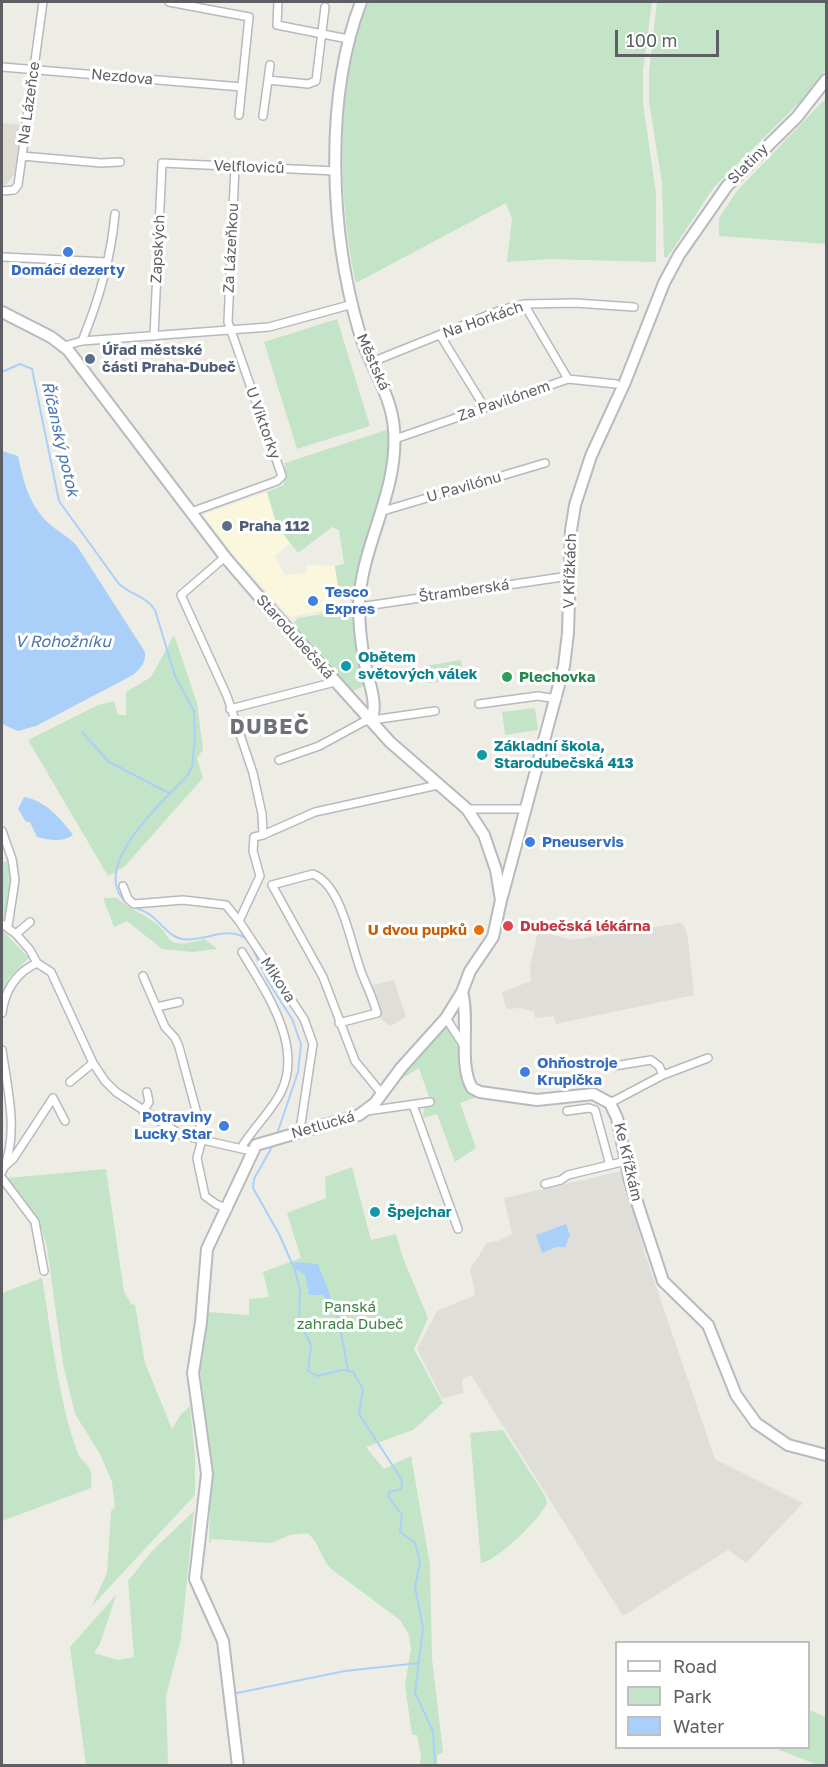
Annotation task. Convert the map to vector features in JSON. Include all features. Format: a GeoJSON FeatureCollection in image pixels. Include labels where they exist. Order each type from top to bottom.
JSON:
{"type":"FeatureCollection","features":[{"type":"Feature","properties":{"kind":"street","name":"Na Lázeňce"},"geometry":{"type":"LineString","coordinates":[[2,191],[14,190],[18,184],[43,2]]}},
{"type":"Feature","properties":{"kind":"street"},"geometry":{"type":"LineString","coordinates":[[169,2],[249,17],[239,116]]}},
{"type":"Feature","properties":{"kind":"street"},"geometry":{"type":"LineString","coordinates":[[278,2],[278,26],[348,39]]}},
{"type":"Feature","properties":{"kind":"street","name":"Městská"},"geometry":{"type":"LineString","coordinates":[[361,2],[348,39],[340,90],[336,171],[337,214],[360,334],[389,400],[395,439],[392,476],[384,511],[364,570],[359,607],[363,656],[375,708],[371,721]]}},
{"type":"Feature","properties":{"kind":"street"},"geometry":{"type":"LineString","coordinates":[[268,80],[308,84],[316,81],[325,7]]}},
{"type":"Feature","properties":{"kind":"street"},"geometry":{"type":"LineString","coordinates":[[263,117],[270,65]]}},
{"type":"Feature","properties":{"kind":"street","name":"Nezdova"},"geometry":{"type":"LineString","coordinates":[[2,67],[242,87]]}},
{"type":"Feature","properties":{"kind":"street","name":"Slatiny"},"geometry":{"type":"LineString","coordinates":[[679,255],[739,171],[797,117],[826,81]]}},
{"type":"Feature","properties":{"kind":"street"},"geometry":{"type":"LineString","coordinates":[[22,156],[101,163],[120,162]]}},
{"type":"Feature","properties":{"kind":"street","name":"Velfloviců"},"geometry":{"type":"LineString","coordinates":[[162,163],[336,171]]}},
{"type":"Feature","properties":{"kind":"street","name":"Zapských"},"geometry":{"type":"LineString","coordinates":[[154,336],[162,163]]}},
{"type":"Feature","properties":{"kind":"street","name":"Za Lázeňkou"},"geometry":{"type":"LineString","coordinates":[[230,329],[236,167]]}},
{"type":"Feature","properties":{"kind":"street"},"geometry":{"type":"LineString","coordinates":[[81,341],[97,306],[115,214]]}},
{"type":"Feature","properties":{"kind":"street","name":"V Křížkách"},"geometry":{"type":"LineString","coordinates":[[501,900],[528,809],[557,699],[567,650],[571,530],[582,480],[679,255]]}},
{"type":"Feature","properties":{"kind":"street"},"geometry":{"type":"LineString","coordinates":[[2,257],[106,262]]}},
{"type":"Feature","properties":{"kind":"street","name":"Na Horkách"},"geometry":{"type":"LineString","coordinates":[[372,362],[524,304],[575,303],[634,307]]}},
{"type":"Feature","properties":{"kind":"street"},"geometry":{"type":"LineString","coordinates":[[64,346],[81,341],[268,327],[353,304]]}},
{"type":"Feature","properties":{"kind":"street"},"geometry":{"type":"LineString","coordinates":[[524,304],[568,379]]}},
{"type":"Feature","properties":{"kind":"street","name":"Starodubečská"},"geometry":{"type":"LineString","coordinates":[[2,312],[64,346],[225,557],[335,682],[408,760],[467,809],[488,844],[496,870],[501,900],[493,937],[470,971],[462,992]]}},
{"type":"Feature","properties":{"kind":"street","name":"U Viktorky"},"geometry":{"type":"LineString","coordinates":[[191,512],[282,478],[230,329]]}},
{"type":"Feature","properties":{"kind":"street"},"geometry":{"type":"LineString","coordinates":[[440,335],[485,408]]}},
{"type":"Feature","properties":{"kind":"street","name":"Za Pavilónem"},"geometry":{"type":"LineString","coordinates":[[395,439],[568,379],[616,384]]}},
{"type":"Feature","properties":{"kind":"street","name":"U Pavilónu"},"geometry":{"type":"LineString","coordinates":[[384,511],[545,463]]}},
{"type":"Feature","properties":{"kind":"street"},"geometry":{"type":"LineString","coordinates":[[225,557],[181,595],[230,709],[257,784],[263,835]]}},
{"type":"Feature","properties":{"kind":"street","name":"Štramberská"},"geometry":{"type":"LineString","coordinates":[[359,607],[569,576]]}},
{"type":"Feature","properties":{"kind":"street"},"geometry":{"type":"LineString","coordinates":[[230,709],[335,682]]}},
{"type":"Feature","properties":{"kind":"street"},"geometry":{"type":"LineString","coordinates":[[480,704],[537,696],[557,699]]}},
{"type":"Feature","properties":{"kind":"street"},"geometry":{"type":"LineString","coordinates":[[279,759],[319,746],[365,721],[435,711]]}},
{"type":"Feature","properties":{"kind":"street"},"geometry":{"type":"LineString","coordinates":[[239,921],[260,876],[253,851],[254,837],[315,812],[438,784]]}},
{"type":"Feature","properties":{"kind":"street"},"geometry":{"type":"LineString","coordinates":[[467,809],[528,809]]}},
{"type":"Feature","properties":{"kind":"street"},"geometry":{"type":"LineString","coordinates":[[2,831],[12,859],[15,879],[5,925],[30,950],[37,963],[51,972],[93,1063],[105,1082],[174,1131],[202,1142],[246,1150],[228,1209],[207,1249],[201,1322],[193,1364],[207,1474],[195,1579],[223,1641],[238,1766]]}},
{"type":"Feature","properties":{"kind":"street"},"geometry":{"type":"LineString","coordinates":[[339,1023],[377,1013],[371,990],[362,974],[349,927],[340,907],[322,879],[313,874],[272,885],[323,977],[339,1023],[355,1061],[382,1094]]}},
{"type":"Feature","properties":{"kind":"street","name":"Mikova"},"geometry":{"type":"LineString","coordinates":[[123,886],[128,899],[134,904],[183,900],[226,905],[239,921],[304,1019],[310,1033],[313,1049],[300,1131]]}},
{"type":"Feature","properties":{"kind":"street"},"geometry":{"type":"LineString","coordinates":[[16,934],[30,922]]}},
{"type":"Feature","properties":{"kind":"street","name":"Mikova"},"geometry":{"type":"LineString","coordinates":[[242,952],[264,989],[282,1027],[288,1050],[287,1073],[282,1090],[246,1150]]}},
{"type":"Feature","properties":{"kind":"street"},"geometry":{"type":"LineString","coordinates":[[2,1013],[9,987],[16,977],[37,963]]}},
{"type":"Feature","properties":{"kind":"street"},"geometry":{"type":"LineString","coordinates":[[143,976],[165,1027],[176,1038],[179,1047],[202,1142],[197,1158],[205,1196],[228,1209]]}},
{"type":"Feature","properties":{"kind":"street"},"geometry":{"type":"LineString","coordinates":[[462,992],[466,1013],[466,1051]]}},
{"type":"Feature","properties":{"kind":"street","name":"Netlucká"},"geometry":{"type":"LineString","coordinates":[[246,1150],[262,1142],[367,1111],[401,1068],[446,1018],[462,992]]}},
{"type":"Feature","properties":{"kind":"street"},"geometry":{"type":"LineString","coordinates":[[157,1007],[179,1002]]}},
{"type":"Feature","properties":{"kind":"street"},"geometry":{"type":"LineString","coordinates":[[446,1018],[466,1051]]}},
{"type":"Feature","properties":{"kind":"street"},"geometry":{"type":"LineString","coordinates":[[2,1050],[10,1103],[10,1137],[3,1169]]}},
{"type":"Feature","properties":{"kind":"street","name":"Ke Křížkám"},"geometry":{"type":"LineString","coordinates":[[466,1051],[470,1084],[480,1092],[537,1100],[593,1094],[610,1102],[617,1118],[626,1161],[663,1281],[708,1325],[736,1395],[756,1423],[788,1445],[826,1455]]}},
{"type":"Feature","properties":{"kind":"street"},"geometry":{"type":"LineString","coordinates":[[610,1102],[663,1075],[708,1058]]}},
{"type":"Feature","properties":{"kind":"street"},"geometry":{"type":"LineString","coordinates":[[614,1066],[651,1060],[659,1066],[663,1075]]}},
{"type":"Feature","properties":{"kind":"street"},"geometry":{"type":"LineString","coordinates":[[70,1082],[93,1063]]}},
{"type":"Feature","properties":{"kind":"street"},"geometry":{"type":"LineString","coordinates":[[143,1111],[149,1102],[147,1092]]}},
{"type":"Feature","properties":{"kind":"street"},"geometry":{"type":"LineString","coordinates":[[3,1169],[13,1158],[53,1098],[65,1121]]}},
{"type":"Feature","properties":{"kind":"street"},"geometry":{"type":"LineString","coordinates":[[367,1111],[430,1102]]}},
{"type":"Feature","properties":{"kind":"street"},"geometry":{"type":"LineString","coordinates":[[413,1105],[458,1229]]}},
{"type":"Feature","properties":{"kind":"street"},"geometry":{"type":"LineString","coordinates":[[567,1111],[589,1108],[595,1110],[610,1164]]}},
{"type":"Feature","properties":{"kind":"street"},"geometry":{"type":"LineString","coordinates":[[545,1184],[626,1161]]}},
{"type":"Feature","properties":{"kind":"street"},"geometry":{"type":"LineString","coordinates":[[2,1178],[35,1222],[44,1271]]}},
{"type":"Feature","properties":{"kind":"shaded area"},"geometry":{"type":"Polygon","coordinates":[[[2,123],[21,125],[14,175],[2,189],[2,123]]]}},
{"type":"Feature","properties":{"kind":"shaded area"},"geometry":{"type":"Polygon","coordinates":[[[267,492],[280,530],[290,543],[275,556],[285,575],[307,573],[307,565],[335,566],[341,607],[290,617],[238,560],[203,515],[267,492]]]}},
{"type":"Feature","properties":{"kind":"shaded area"},"geometry":{"type":"Polygon","coordinates":[[[680,923],[684,925],[688,939],[694,995],[556,1024],[554,1016],[535,1018],[534,1012],[520,1008],[508,1009],[505,1005],[502,992],[531,981],[530,966],[538,931],[572,940],[680,923]]]}},
{"type":"Feature","properties":{"kind":"shaded area"},"geometry":{"type":"Polygon","coordinates":[[[394,980],[406,1017],[390,1026],[380,1018],[372,985],[394,980]]]}},
{"type":"Feature","properties":{"kind":"shaded area"},"geometry":{"type":"Polygon","coordinates":[[[622,1171],[645,1254],[715,1459],[803,1503],[746,1563],[728,1550],[623,1616],[471,1375],[462,1380],[464,1393],[442,1398],[417,1349],[437,1311],[475,1295],[470,1269],[487,1243],[498,1241],[512,1234],[504,1198],[622,1171]]]}},
{"type":"Feature","properties":{"kind":"green space"},"geometry":{"type":"Polygon","coordinates":[[[369,2],[652,2],[643,71],[643,103],[656,194],[656,262],[550,259],[507,262],[512,219],[506,203],[356,283],[346,215],[343,141],[350,67],[358,33],[369,2]]]}},
{"type":"Feature","properties":{"kind":"green space"},"geometry":{"type":"Polygon","coordinates":[[[657,2],[826,2],[826,69],[801,101],[714,187],[667,258],[664,257],[662,183],[649,102],[649,71],[657,2]]]}},
{"type":"Feature","properties":{"kind":"green space"},"geometry":{"type":"Polygon","coordinates":[[[826,98],[826,244],[719,236],[719,218],[736,192],[826,98]]]}},
{"type":"Feature","properties":{"kind":"green space"},"geometry":{"type":"Polygon","coordinates":[[[337,319],[370,426],[297,449],[264,342],[337,319]]]}},
{"type":"Feature","properties":{"kind":"green space"},"geometry":{"type":"Polygon","coordinates":[[[389,429],[386,477],[352,603],[349,598],[340,599],[335,566],[344,564],[339,530],[332,527],[298,553],[277,526],[267,492],[284,485],[285,463],[389,429]]]}},
{"type":"Feature","properties":{"kind":"green space"},"geometry":{"type":"Polygon","coordinates":[[[354,611],[366,685],[351,692],[291,626],[298,618],[354,611]]]}},
{"type":"Feature","properties":{"kind":"green space"},"geometry":{"type":"Polygon","coordinates":[[[174,635],[197,703],[203,750],[197,758],[203,778],[124,867],[108,876],[28,740],[98,705],[114,701],[118,715],[126,715],[126,692],[151,677],[174,635]]]}},
{"type":"Feature","properties":{"kind":"green space"},"geometry":{"type":"Polygon","coordinates":[[[461,660],[463,679],[428,683],[425,666],[461,660]]]}},
{"type":"Feature","properties":{"kind":"green space"},"geometry":{"type":"Polygon","coordinates":[[[535,708],[538,730],[505,735],[502,712],[535,708]]]}},
{"type":"Feature","properties":{"kind":"green space"},"geometry":{"type":"Polygon","coordinates":[[[9,861],[12,891],[3,920],[2,862],[9,861]]]}},
{"type":"Feature","properties":{"kind":"green space"},"geometry":{"type":"Polygon","coordinates":[[[103,898],[117,898],[155,923],[173,942],[187,943],[205,939],[217,949],[192,952],[162,949],[127,921],[114,927],[103,898]]]}},
{"type":"Feature","properties":{"kind":"green space"},"geometry":{"type":"Polygon","coordinates":[[[2,930],[29,958],[9,978],[2,995],[2,930]]]}},
{"type":"Feature","properties":{"kind":"green space"},"geometry":{"type":"Polygon","coordinates":[[[442,1028],[449,1029],[458,1047],[465,1086],[480,1096],[460,1103],[476,1148],[455,1162],[437,1114],[423,1118],[424,1108],[432,1106],[419,1068],[395,1083],[411,1060],[442,1028]]]}},
{"type":"Feature","properties":{"kind":"green space","name":"Panská zahrada Dubeč"},"geometry":{"type":"Polygon","coordinates":[[[352,1167],[371,1240],[396,1234],[403,1258],[428,1318],[414,1349],[443,1403],[413,1430],[366,1447],[384,1469],[411,1456],[430,1565],[432,1659],[443,1752],[437,1756],[437,1765],[420,1765],[421,1756],[417,1735],[412,1735],[405,1685],[411,1649],[409,1635],[400,1620],[330,1568],[307,1533],[290,1535],[271,1543],[212,1539],[209,1544],[211,1467],[199,1360],[207,1312],[249,1315],[249,1299],[269,1297],[263,1272],[301,1258],[287,1213],[326,1198],[325,1177],[352,1167]]]}},
{"type":"Feature","properties":{"kind":"green space"},"geometry":{"type":"Polygon","coordinates":[[[106,1169],[124,1292],[131,1304],[135,1305],[145,1363],[172,1429],[181,1414],[190,1406],[195,1458],[195,1495],[92,1606],[107,1573],[111,1511],[115,1507],[112,1482],[100,1454],[75,1414],[63,1364],[47,1247],[38,1218],[7,1178],[106,1169]]]}},
{"type":"Feature","properties":{"kind":"green space"},"geometry":{"type":"Polygon","coordinates":[[[42,1278],[65,1411],[77,1451],[90,1469],[91,1488],[2,1521],[2,1293],[42,1278]]]}},
{"type":"Feature","properties":{"kind":"green space"},"geometry":{"type":"Polygon","coordinates":[[[503,1430],[545,1496],[547,1503],[536,1519],[507,1548],[481,1563],[470,1433],[503,1430]]]}},
{"type":"Feature","properties":{"kind":"green space"},"geometry":{"type":"Polygon","coordinates":[[[194,1511],[181,1639],[166,1696],[168,1765],[86,1765],[70,1647],[116,1595],[100,1644],[94,1653],[118,1660],[134,1657],[128,1581],[153,1550],[194,1511]]]}},
{"type":"Feature","properties":{"kind":"green space"},"geometry":{"type":"Polygon","coordinates":[[[810,1710],[826,1717],[826,1765],[818,1765],[777,1749],[810,1749],[810,1710]]]}},
{"type":"Feature","properties":{"kind":"water","name":"V Rohožníku"},"geometry":{"type":"Polygon","coordinates":[[[2,451],[18,456],[25,485],[38,511],[44,519],[77,546],[145,652],[142,665],[133,675],[36,726],[18,731],[2,724],[2,451]]]}},
{"type":"Feature","properties":{"kind":"water"},"geometry":{"type":"Polygon","coordinates":[[[24,797],[52,811],[73,835],[60,840],[37,837],[30,822],[26,822],[18,809],[24,797]]]}},
{"type":"Feature","properties":{"kind":"water"},"geometry":{"type":"Polygon","coordinates":[[[566,1224],[570,1235],[565,1247],[556,1247],[542,1253],[536,1235],[566,1224]]]}},
{"type":"Feature","properties":{"kind":"water"},"geometry":{"type":"Polygon","coordinates":[[[294,1263],[318,1264],[331,1297],[328,1301],[323,1295],[309,1295],[305,1275],[296,1269],[294,1263]]]}},
{"type":"Feature","properties":{"kind":"waterway","name":"Říčanský potok"},"geometry":{"type":"LineString","coordinates":[[2,372],[20,364],[32,369],[59,501],[119,584],[148,602],[155,610],[175,676],[194,711],[195,739],[192,767],[187,776],[149,815],[124,850],[117,867],[116,883],[125,901],[149,914],[177,938],[190,939],[233,934],[249,941],[268,981],[292,1019],[301,1044],[298,1072],[277,1134]]}},
{"type":"Feature","properties":{"kind":"waterway"},"geometry":{"type":"LineString","coordinates":[[82,732],[109,762],[169,793]]}},
{"type":"Feature","properties":{"kind":"waterway","name":"Říčanský potok"},"geometry":{"type":"LineString","coordinates":[[273,1145],[254,1179],[253,1188],[279,1234],[295,1270],[300,1290],[299,1320],[311,1345],[308,1371],[317,1376],[342,1370],[353,1372],[363,1389],[359,1414],[402,1480],[401,1489],[389,1492],[388,1496],[402,1515],[400,1532],[415,1543],[420,1562],[415,1587],[423,1628],[415,1693],[433,1731],[435,1766]]}},
{"type":"Feature","properties":{"kind":"waterway"},"geometry":{"type":"LineString","coordinates":[[329,1298],[337,1311],[348,1370]]}},
{"type":"Feature","properties":{"kind":"waterway"},"geometry":{"type":"LineString","coordinates":[[237,1693],[345,1671],[419,1663]]}},
{"type":"Feature","properties":{"kind":"place","name":"Domácí dezerty"},"geometry":{"type":"Point","coordinates":[68,252]}},
{"type":"Feature","properties":{"kind":"place","name":"Úřad městské části Praha-Dubeč"},"geometry":{"type":"Point","coordinates":[90,359]}},
{"type":"Feature","properties":{"kind":"place","name":"Praha 112"},"geometry":{"type":"Point","coordinates":[227,526]}},
{"type":"Feature","properties":{"kind":"place","name":"Tesco Expres"},"geometry":{"type":"Point","coordinates":[313,601]}},
{"type":"Feature","properties":{"kind":"place","name":"Obětem světových válek"},"geometry":{"type":"Point","coordinates":[346,666]}},
{"type":"Feature","properties":{"kind":"place","name":"Plechovka"},"geometry":{"type":"Point","coordinates":[507,677]}},
{"type":"Feature","properties":{"kind":"place","name":"Základní škola, Starodubečská 413"},"geometry":{"type":"Point","coordinates":[482,755]}},
{"type":"Feature","properties":{"kind":"place","name":"Pneuservis"},"geometry":{"type":"Point","coordinates":[530,842]}},
{"type":"Feature","properties":{"kind":"place","name":"Dubečská lékárna"},"geometry":{"type":"Point","coordinates":[508,926]}},
{"type":"Feature","properties":{"kind":"place","name":"U dvou pupků"},"geometry":{"type":"Point","coordinates":[479,930]}},
{"type":"Feature","properties":{"kind":"place","name":"Ohňostroje Krupička"},"geometry":{"type":"Point","coordinates":[525,1072]}},
{"type":"Feature","properties":{"kind":"place","name":"Potraviny Lucky Star"},"geometry":{"type":"Point","coordinates":[224,1126]}},
{"type":"Feature","properties":{"kind":"place","name":"Špejchar"},"geometry":{"type":"Point","coordinates":[375,1212]}},
{"type":"Feature","properties":{"kind":"district","name":"DUBEČ"},"geometry":{"type":"Point","coordinates":[270,727]}}]}
